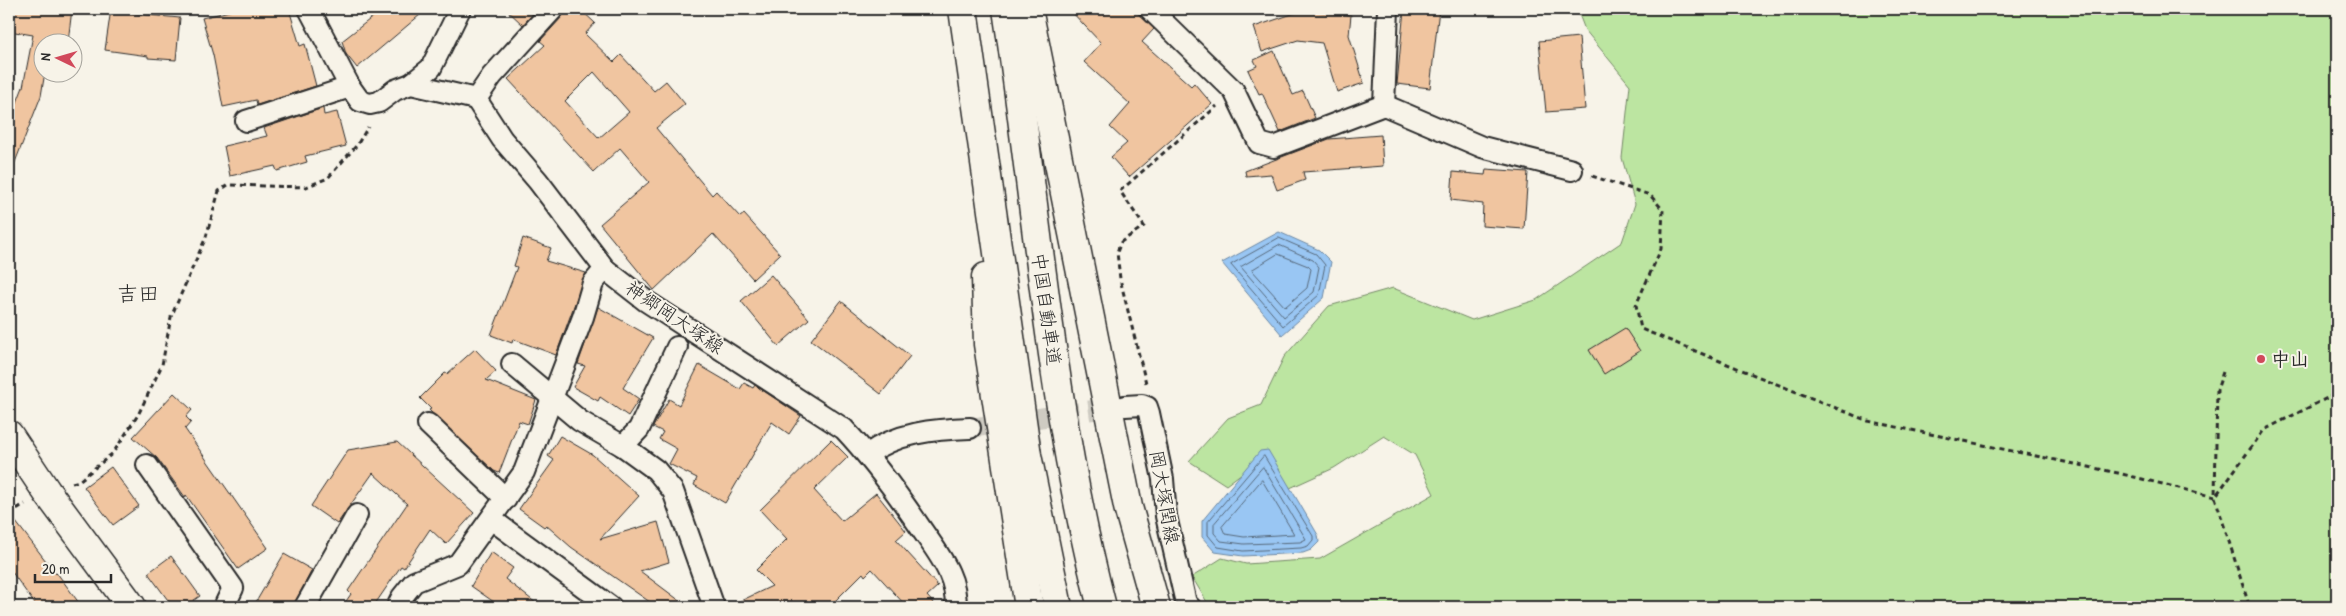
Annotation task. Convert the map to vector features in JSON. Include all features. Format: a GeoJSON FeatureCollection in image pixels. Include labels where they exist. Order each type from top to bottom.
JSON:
{"type":"FeatureCollection","features":[{"type":"Feature","properties":{"kind":"main road"},"geometry":{"type":"LineString","coordinates":[[963,9],[1027,455],[1058,607]]}},
{"type":"Feature","properties":{"kind":"main road","name":"中国自動車道"},"geometry":{"type":"LineString","coordinates":[[1007,9],[1052,356],[1076,494],[1102,607]]}},
{"type":"Feature","properties":{"kind":"main road"},"geometry":{"type":"LineString","coordinates":[[1028,9],[1128,507],[1156,607]]}},
{"type":"Feature","properties":{"kind":"main road"},"geometry":{"type":"LineString","coordinates":[[984,157],[988,344],[1029,607]]}},
{"type":"Feature","properties":{"kind":"main road"},"geometry":{"type":"LineString","coordinates":[[9,435],[47,492],[132,607]]}},
{"type":"Feature","properties":{"kind":"street"},"geometry":{"type":"LineString","coordinates":[[309,9],[350,87],[360,101],[370,104],[380,102],[395,90],[411,84],[431,68],[460,9]]}},
{"type":"Feature","properties":{"kind":"street"},"geometry":{"type":"LineString","coordinates":[[411,84],[476,100],[492,76],[553,9]]}},
{"type":"Feature","properties":{"kind":"street"},"geometry":{"type":"LineString","coordinates":[[1150,9],[1234,91],[1259,142],[1274,147],[1384,105],[1482,147],[1572,170]]}},
{"type":"Feature","properties":{"kind":"street"},"geometry":{"type":"LineString","coordinates":[[1384,105],[1388,9]]}},
{"type":"Feature","properties":{"kind":"street"},"geometry":{"type":"LineString","coordinates":[[246,121],[350,87]]}},
{"type":"Feature","properties":{"kind":"street","name":"神郷岡大塚線"},"geometry":{"type":"LineString","coordinates":[[476,100],[502,139],[538,181],[606,269],[646,301],[844,429],[868,454],[943,561],[954,588],[956,607]]}},
{"type":"Feature","properties":{"kind":"street"},"geometry":{"type":"LineString","coordinates":[[397,607],[414,582],[458,564],[524,472],[583,317],[593,284],[606,269]]}},
{"type":"Feature","properties":{"kind":"street"},"geometry":{"type":"LineString","coordinates":[[623,446],[639,429],[677,348]]}},
{"type":"Feature","properties":{"kind":"street"},"geometry":{"type":"LineString","coordinates":[[512,364],[552,400],[580,421],[623,446],[656,470],[673,491],[714,607]]}},
{"type":"Feature","properties":{"kind":"street","name":"岡大塚閏線"},"geometry":{"type":"LineString","coordinates":[[1133,405],[1147,407],[1149,413],[1163,478],[1166,516],[1186,603],[1190,607]]}},
{"type":"Feature","properties":{"kind":"street"},"geometry":{"type":"LineString","coordinates":[[428,424],[506,499]]}},
{"type":"Feature","properties":{"kind":"street"},"geometry":{"type":"LineString","coordinates":[[868,454],[879,446],[910,435],[931,430],[970,428]]}},
{"type":"Feature","properties":{"kind":"street"},"geometry":{"type":"LineString","coordinates":[[147,465],[233,588],[224,607]]}},
{"type":"Feature","properties":{"kind":"street"},"geometry":{"type":"LineString","coordinates":[[304,607],[357,515]]}},
{"type":"Feature","properties":{"kind":"street"},"geometry":{"type":"LineString","coordinates":[[491,519],[610,607]]}},
{"type":"Feature","properties":{"kind":"path"},"geometry":{"type":"LineString","coordinates":[[1133,405],[1147,387],[1141,357],[1118,272],[1116,252],[1121,242],[1144,226],[1120,191],[1234,91]]}},
{"type":"Feature","properties":{"kind":"path"},"geometry":{"type":"LineString","coordinates":[[9,513],[47,492],[78,481],[113,453],[138,415],[162,366],[171,317],[206,236],[219,191],[228,185],[306,187],[328,178],[357,145],[368,126],[370,104]]}},
{"type":"Feature","properties":{"kind":"path"},"geometry":{"type":"LineString","coordinates":[[1572,170],[1650,195],[1663,210],[1661,249],[1636,305],[1641,329],[1868,421],[2118,473],[2215,497]]}},
{"type":"Feature","properties":{"kind":"path"},"geometry":{"type":"LineString","coordinates":[[2223,372],[2217,390],[2215,497],[2248,602],[2247,607]]}},
{"type":"Feature","properties":{"kind":"path"},"geometry":{"type":"LineString","coordinates":[[2215,497],[2264,430],[2337,393]]}},
{"type":"Feature","properties":{"kind":"green space"},"geometry":{"type":"Polygon","coordinates":[[[1577,9],[2337,9],[2337,607],[1210,607],[1192,577],[1222,558],[1246,564],[1320,559],[1434,494],[1415,455],[1384,436],[1334,468],[1290,488],[1250,467],[1226,485],[1189,461],[1228,418],[1261,405],[1284,357],[1329,306],[1393,288],[1472,320],[1536,300],[1622,242],[1635,204],[1622,158],[1630,85],[1585,30],[1577,9]]]}},
{"type":"Feature","properties":{"kind":"water"},"geometry":{"type":"Polygon","coordinates":[[[1279,232],[1319,250],[1331,262],[1324,298],[1282,335],[1222,263],[1279,232]]]}},
{"type":"Feature","properties":{"kind":"water"},"geometry":{"type":"Polygon","coordinates":[[[1268,450],[1318,535],[1319,542],[1311,550],[1303,553],[1243,556],[1215,552],[1202,537],[1202,521],[1260,451],[1268,450]]]}},
{"type":"Feature","properties":{"kind":"building"},"geometry":{"type":"Polygon","coordinates":[[[9,9],[72,9],[69,32],[32,32],[32,35],[9,31],[9,9]]]}},
{"type":"Feature","properties":{"kind":"building"},"geometry":{"type":"Polygon","coordinates":[[[111,9],[137,14],[180,18],[176,60],[148,58],[148,56],[105,50],[111,9]]]}},
{"type":"Feature","properties":{"kind":"building"},"geometry":{"type":"Polygon","coordinates":[[[237,9],[289,9],[300,46],[305,44],[316,86],[257,105],[256,100],[223,107],[213,55],[202,18],[237,9]]]}},
{"type":"Feature","properties":{"kind":"building"},"geometry":{"type":"Polygon","coordinates":[[[383,9],[427,9],[357,68],[346,54],[342,41],[383,9]]]}},
{"type":"Feature","properties":{"kind":"building"},"geometry":{"type":"Polygon","coordinates":[[[506,9],[537,9],[523,25],[506,9]]]}},
{"type":"Feature","properties":{"kind":"building"},"geometry":{"type":"Polygon","coordinates":[[[565,9],[580,9],[595,23],[585,34],[614,62],[621,55],[654,91],[666,81],[685,104],[656,128],[712,195],[716,191],[740,217],[744,214],[780,254],[753,279],[713,234],[654,290],[600,224],[649,182],[620,148],[594,172],[508,79],[545,45],[540,41],[562,17],[565,9]],[[594,72],[565,101],[599,138],[629,112],[594,72]]]}},
{"type":"Feature","properties":{"kind":"building"},"geometry":{"type":"Polygon","coordinates":[[[1069,9],[1133,9],[1154,29],[1142,42],[1191,86],[1194,83],[1212,104],[1129,177],[1111,157],[1127,143],[1110,127],[1130,104],[1084,62],[1101,43],[1069,9]]]}},
{"type":"Feature","properties":{"kind":"building"},"geometry":{"type":"Polygon","coordinates":[[[1404,9],[1439,9],[1430,88],[1397,84],[1404,9]]]}},
{"type":"Feature","properties":{"kind":"building"},"geometry":{"type":"Polygon","coordinates":[[[1304,10],[1351,15],[1349,35],[1364,83],[1337,92],[1322,43],[1298,40],[1262,52],[1254,27],[1304,10]]]}},
{"type":"Feature","properties":{"kind":"building"},"geometry":{"type":"Polygon","coordinates":[[[1579,37],[1585,109],[1546,112],[1539,41],[1579,37]]]}},
{"type":"Feature","properties":{"kind":"building"},"geometry":{"type":"Polygon","coordinates":[[[32,40],[32,82],[43,82],[41,96],[10,175],[9,123],[23,87],[32,40]]]}},
{"type":"Feature","properties":{"kind":"building"},"geometry":{"type":"Polygon","coordinates":[[[1274,51],[1293,95],[1303,91],[1315,118],[1280,132],[1262,93],[1259,94],[1248,70],[1257,66],[1254,60],[1274,51]]]}},
{"type":"Feature","properties":{"kind":"building"},"geometry":{"type":"Polygon","coordinates":[[[323,108],[324,115],[337,112],[346,146],[305,156],[307,162],[277,171],[275,166],[230,176],[224,146],[267,136],[264,128],[323,108]]]}},
{"type":"Feature","properties":{"kind":"building"},"geometry":{"type":"Polygon","coordinates":[[[1381,135],[1383,166],[1303,172],[1305,180],[1277,190],[1271,174],[1246,176],[1245,171],[1329,139],[1381,135]]]}},
{"type":"Feature","properties":{"kind":"building"},"geometry":{"type":"Polygon","coordinates":[[[1486,169],[1528,172],[1524,229],[1482,226],[1483,204],[1451,200],[1453,172],[1485,175],[1486,169]]]}},
{"type":"Feature","properties":{"kind":"building"},"geometry":{"type":"Polygon","coordinates":[[[523,238],[551,248],[546,261],[586,273],[556,355],[513,339],[512,343],[491,335],[517,267],[514,266],[523,238]]]}},
{"type":"Feature","properties":{"kind":"building"},"geometry":{"type":"Polygon","coordinates":[[[771,275],[809,319],[778,346],[741,301],[771,275]]]}},
{"type":"Feature","properties":{"kind":"building"},"geometry":{"type":"Polygon","coordinates":[[[841,301],[910,356],[881,394],[811,340],[841,301]]]}},
{"type":"Feature","properties":{"kind":"building"},"geometry":{"type":"Polygon","coordinates":[[[598,307],[653,338],[623,388],[639,399],[628,416],[600,397],[598,401],[573,387],[585,366],[578,364],[598,307]]]}},
{"type":"Feature","properties":{"kind":"building"},"geometry":{"type":"Polygon","coordinates":[[[1625,328],[1640,351],[1604,374],[1589,350],[1625,328]]]}},
{"type":"Feature","properties":{"kind":"building"},"geometry":{"type":"Polygon","coordinates":[[[475,349],[496,371],[486,380],[536,400],[528,424],[519,421],[499,473],[494,471],[432,413],[429,410],[431,409],[420,398],[445,373],[447,374],[475,349]]]}},
{"type":"Feature","properties":{"kind":"building"},"geometry":{"type":"Polygon","coordinates":[[[699,365],[740,389],[744,383],[753,388],[755,385],[801,416],[789,434],[772,422],[725,503],[694,485],[697,478],[669,464],[677,449],[659,439],[663,432],[653,427],[669,399],[679,405],[699,365]]]}},
{"type":"Feature","properties":{"kind":"building"},"geometry":{"type":"Polygon","coordinates":[[[174,393],[192,410],[186,417],[191,422],[185,429],[268,548],[238,569],[186,495],[185,497],[157,458],[133,437],[174,393]]]}},
{"type":"Feature","properties":{"kind":"building"},"geometry":{"type":"Polygon","coordinates":[[[560,436],[593,455],[639,496],[600,539],[658,522],[669,562],[640,571],[688,607],[657,607],[571,547],[546,525],[544,527],[519,509],[554,460],[548,456],[560,436]]]}},
{"type":"Feature","properties":{"kind":"building"},"geometry":{"type":"Polygon","coordinates":[[[831,440],[848,457],[814,490],[842,521],[876,493],[906,531],[896,540],[938,586],[927,596],[937,607],[907,607],[872,569],[865,576],[863,573],[829,607],[728,607],[772,586],[756,570],[787,539],[760,510],[831,440]]]}},
{"type":"Feature","properties":{"kind":"building"},"geometry":{"type":"Polygon","coordinates":[[[397,442],[474,513],[446,544],[430,529],[404,568],[401,566],[373,607],[342,607],[351,594],[348,591],[407,504],[373,473],[337,524],[311,506],[348,450],[397,442]]]}},
{"type":"Feature","properties":{"kind":"building"},"geometry":{"type":"Polygon","coordinates":[[[111,467],[139,506],[113,525],[84,487],[111,467]]]}},
{"type":"Feature","properties":{"kind":"building"},"geometry":{"type":"Polygon","coordinates":[[[9,513],[82,607],[37,607],[9,568],[9,513]]]}},
{"type":"Feature","properties":{"kind":"building"},"geometry":{"type":"Polygon","coordinates":[[[491,552],[513,568],[505,579],[541,607],[501,607],[471,586],[491,552]]]}},
{"type":"Feature","properties":{"kind":"building"},"geometry":{"type":"Polygon","coordinates":[[[284,554],[312,570],[294,604],[292,607],[253,607],[284,554]]]}},
{"type":"Feature","properties":{"kind":"building"},"geometry":{"type":"Polygon","coordinates":[[[171,556],[200,596],[184,607],[173,607],[148,573],[171,556]]]}},
{"type":"Feature","properties":{"kind":"tunnel"},"geometry":{"type":"LineString","coordinates":[[970,428],[1121,406]]}},
{"type":"Feature","properties":{"kind":"place","name":"中山"},"geometry":{"type":"Point","coordinates":[2261,359]}},
{"type":"Feature","properties":{"kind":"district","name":"吉田"},"geometry":{"type":"Point","coordinates":[138,294]}}]}
